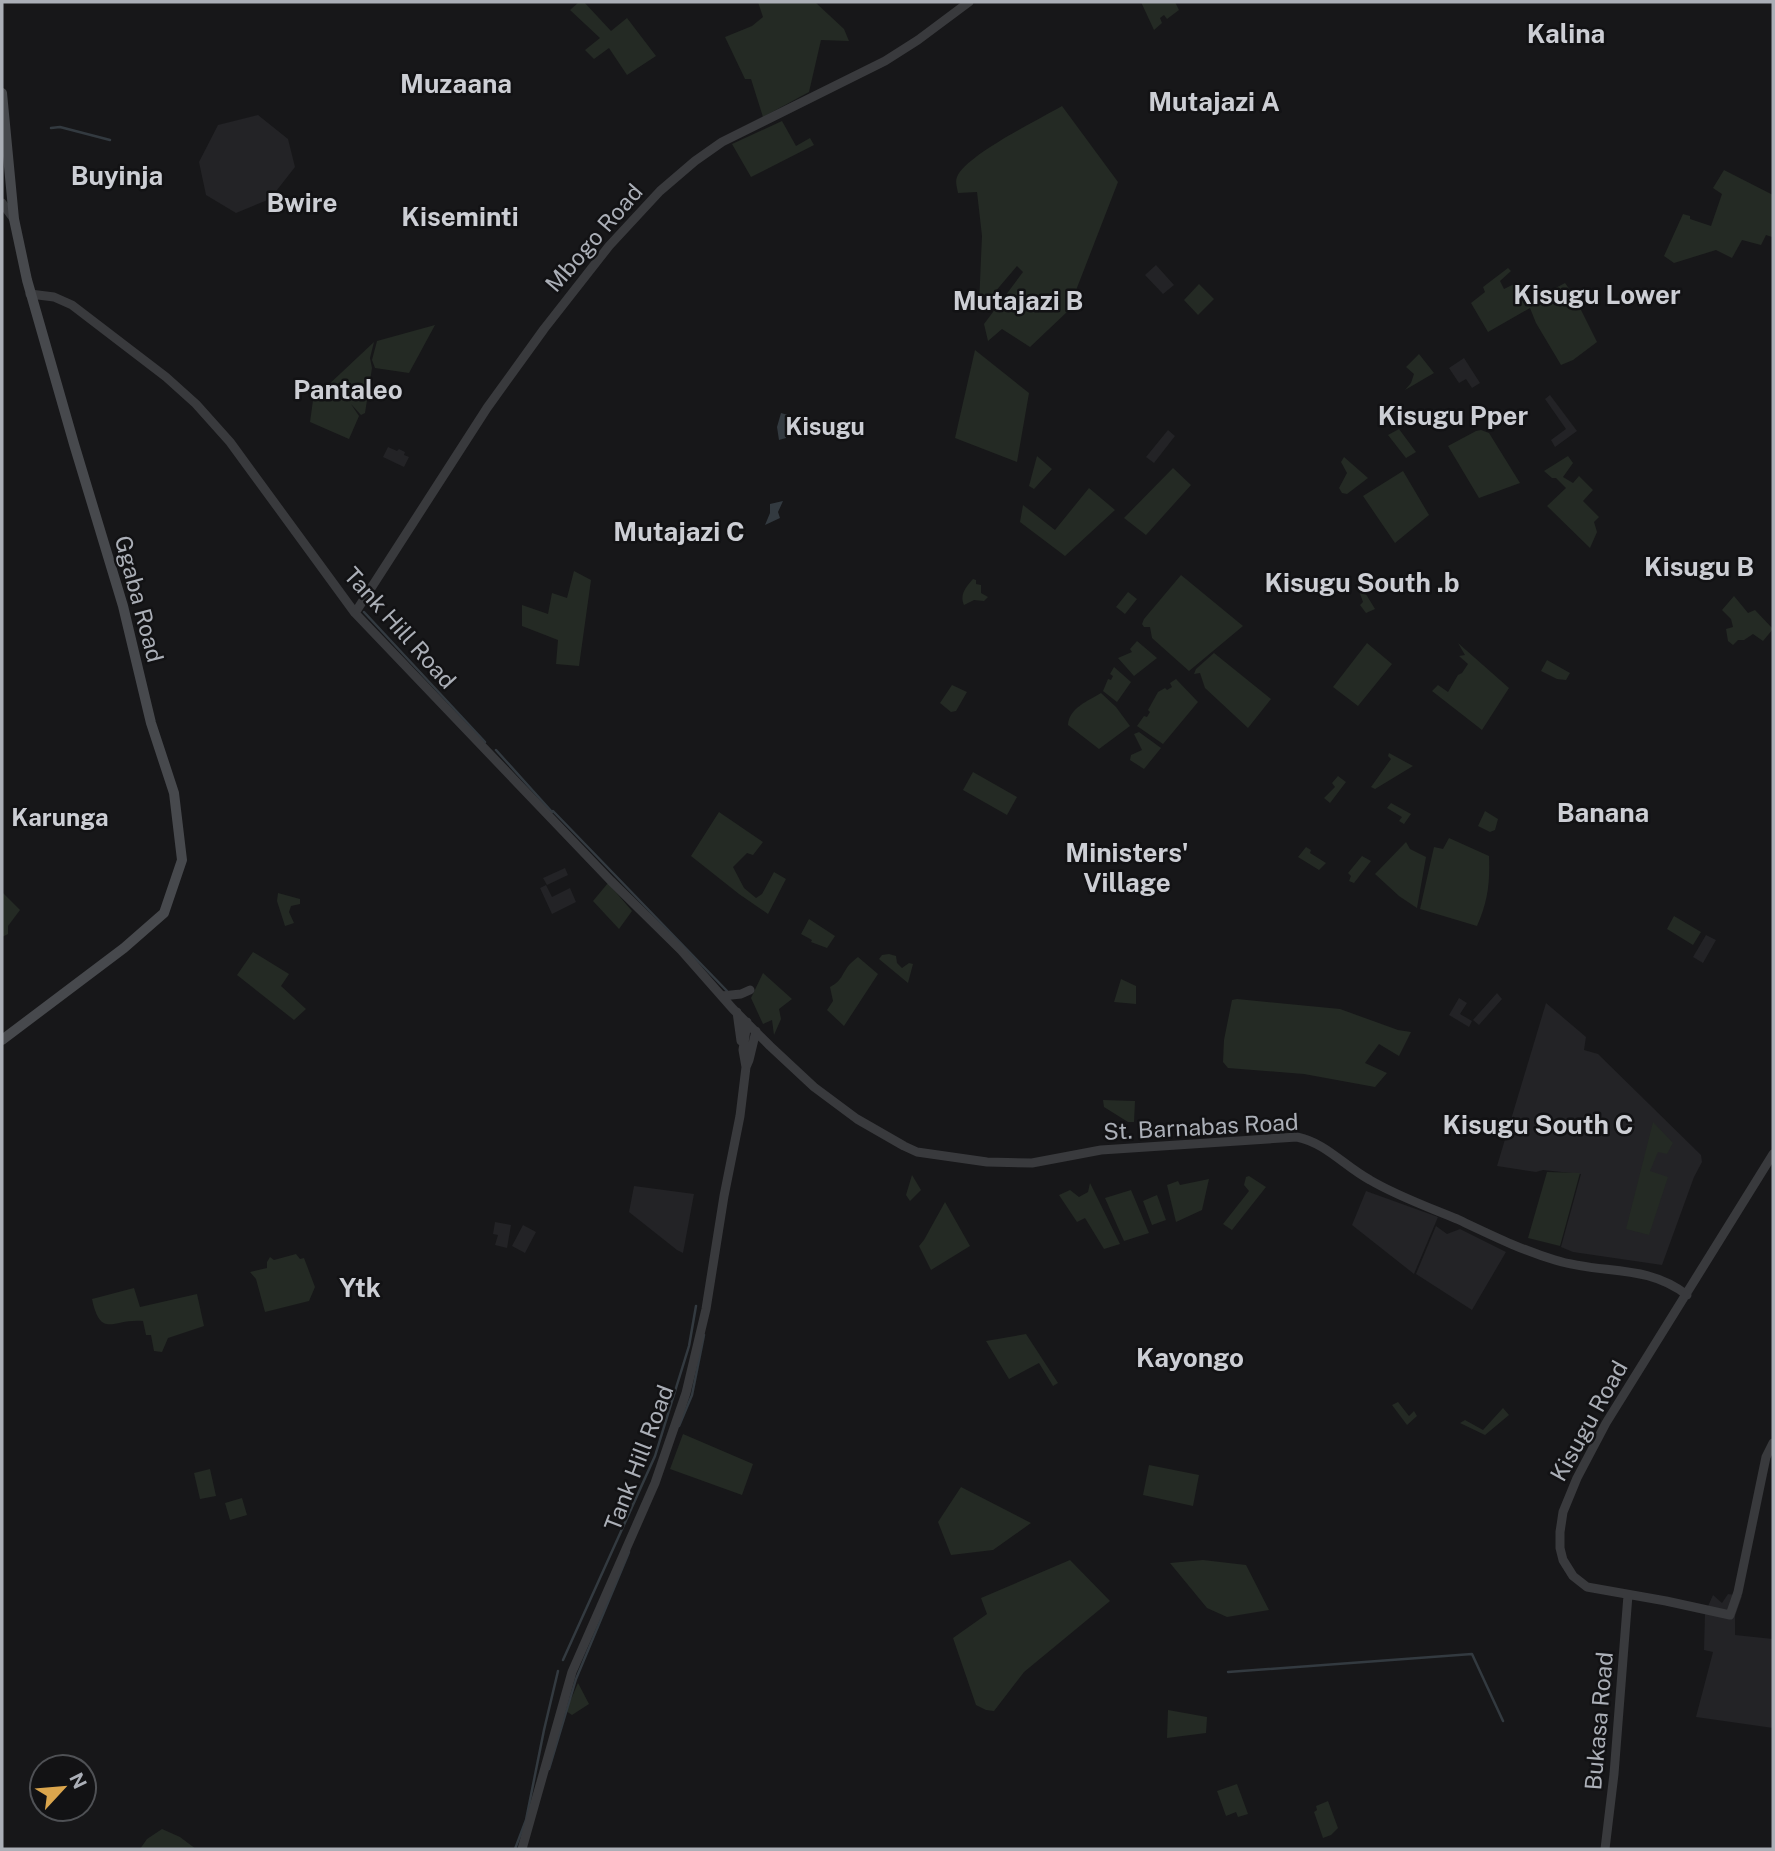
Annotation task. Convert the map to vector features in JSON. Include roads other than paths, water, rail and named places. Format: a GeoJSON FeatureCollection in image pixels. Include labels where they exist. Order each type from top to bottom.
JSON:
{"type":"FeatureCollection","features":[{"type":"Feature","properties":{"kind":"main road","name":"Ggaba Road"},"geometry":{"type":"LineString","coordinates":[[2,93],[14,219],[30,294],[123,606],[151,723],[174,793],[182,860],[164,913],[124,948],[2,1040]]}},
{"type":"Feature","properties":{"kind":"street","name":"Mbogo Road"},"geometry":{"type":"LineString","coordinates":[[355,613],[487,408],[609,246],[649,202],[695,161],[722,142],[885,61],[969,2]]}},
{"type":"Feature","properties":{"kind":"street"},"geometry":{"type":"LineString","coordinates":[[2,203],[14,219]]}},
{"type":"Feature","properties":{"kind":"street","name":"Tank Hill Road"},"geometry":{"type":"LineString","coordinates":[[30,294],[54,297],[72,305],[166,377],[196,404],[230,442],[355,613],[611,881],[681,950],[735,1011]]}},
{"type":"Feature","properties":{"kind":"street"},"geometry":{"type":"LineString","coordinates":[[722,996],[750,990]]}},
{"type":"Feature","properties":{"kind":"street"},"geometry":{"type":"LineString","coordinates":[[735,1011],[743,1050]]}},
{"type":"Feature","properties":{"kind":"street","name":"St. Barnabas Road"},"geometry":{"type":"LineString","coordinates":[[735,1011],[786,1062],[832,1101],[857,1119],[918,1152],[987,1162],[1032,1163],[1101,1150],[1297,1137],[1317,1143],[1382,1187],[1524,1249],[1574,1265],[1649,1275],[1667,1281],[1687,1295]]}},
{"type":"Feature","properties":{"kind":"street","name":"Tank Hill Road"},"geometry":{"type":"LineString","coordinates":[[746,1067],[743,1050],[747,1022]]}},
{"type":"Feature","properties":{"kind":"street","name":"Tank Hill Road"},"geometry":{"type":"LineString","coordinates":[[522,1849],[572,1672],[655,1483],[687,1393],[706,1309],[746,1067],[755,1031]]}},
{"type":"Feature","properties":{"kind":"street","name":"Kisugu Road"},"geometry":{"type":"LineString","coordinates":[[1773,1154],[1606,1423],[1577,1478],[1563,1512],[1560,1532],[1563,1560],[1573,1576],[1587,1587],[1730,1615],[1738,1592],[1766,1457],[1773,1443]]}},
{"type":"Feature","properties":{"kind":"street","name":"Bukasa Road"},"geometry":{"type":"LineString","coordinates":[[1605,1849],[1613,1786],[1628,1595]]}},
{"type":"Feature","properties":{"kind":"waterway"},"geometry":{"type":"LineString","coordinates":[[51,128],[60,127],[110,140]]}},
{"type":"Feature","properties":{"kind":"waterway"},"geometry":{"type":"LineString","coordinates":[[364,612],[485,742]]}},
{"type":"Feature","properties":{"kind":"waterway"},"geometry":{"type":"LineString","coordinates":[[496,750],[552,812]]}},
{"type":"Feature","properties":{"kind":"waterway"},"geometry":{"type":"LineString","coordinates":[[553,811],[727,991]]}},
{"type":"Feature","properties":{"kind":"waterway"},"geometry":{"type":"LineString","coordinates":[[563,1660],[655,1456],[689,1346],[696,1306]]}},
{"type":"Feature","properties":{"kind":"waterway"},"geometry":{"type":"LineString","coordinates":[[679,1426],[692,1395],[704,1335]]}},
{"type":"Feature","properties":{"kind":"waterway"},"geometry":{"type":"LineString","coordinates":[[549,1769],[576,1679],[629,1552]]}},
{"type":"Feature","properties":{"kind":"waterway"},"geometry":{"type":"LineString","coordinates":[[1228,1672],[1472,1654],[1503,1721]]}},
{"type":"Feature","properties":{"kind":"waterway"},"geometry":{"type":"LineString","coordinates":[[515,1849],[526,1820],[558,1671]]}},
{"type":"Feature","properties":{"kind":"district","name":"Kalina"},"geometry":{"type":"Point","coordinates":[1566,34]}},
{"type":"Feature","properties":{"kind":"district","name":"Muzaana"},"geometry":{"type":"Point","coordinates":[456,84]}},
{"type":"Feature","properties":{"kind":"district","name":"Mutajazi A"},"geometry":{"type":"Point","coordinates":[1214,102]}},
{"type":"Feature","properties":{"kind":"district","name":"Buyinja"},"geometry":{"type":"Point","coordinates":[117,176]}},
{"type":"Feature","properties":{"kind":"district","name":"Bwire"},"geometry":{"type":"Point","coordinates":[302,203]}},
{"type":"Feature","properties":{"kind":"district","name":"Kiseminti"},"geometry":{"type":"Point","coordinates":[460,217]}},
{"type":"Feature","properties":{"kind":"district","name":"Kisugu Lower"},"geometry":{"type":"Point","coordinates":[1597,295]}},
{"type":"Feature","properties":{"kind":"district","name":"Mutajazi B"},"geometry":{"type":"Point","coordinates":[1018,301]}},
{"type":"Feature","properties":{"kind":"district","name":"Pantaleo"},"geometry":{"type":"Point","coordinates":[348,390]}},
{"type":"Feature","properties":{"kind":"district","name":"Kisugu Pper"},"geometry":{"type":"Point","coordinates":[1453,416]}},
{"type":"Feature","properties":{"kind":"district","name":"Kisugu"},"geometry":{"type":"Point","coordinates":[825,427]}},
{"type":"Feature","properties":{"kind":"district","name":"Mutajazi C"},"geometry":{"type":"Point","coordinates":[679,532]}},
{"type":"Feature","properties":{"kind":"district","name":"Kisugu B"},"geometry":{"type":"Point","coordinates":[1699,567]}},
{"type":"Feature","properties":{"kind":"district","name":"Kisugu South .b"},"geometry":{"type":"Point","coordinates":[1362,583]}},
{"type":"Feature","properties":{"kind":"district","name":"Banana"},"geometry":{"type":"Point","coordinates":[1603,813]}},
{"type":"Feature","properties":{"kind":"district","name":"Karunga"},"geometry":{"type":"Point","coordinates":[60,818]}},
{"type":"Feature","properties":{"kind":"district","name":"Ministers' Village"},"geometry":{"type":"Point","coordinates":[1127,868]}},
{"type":"Feature","properties":{"kind":"district","name":"Kisugu South C"},"geometry":{"type":"Point","coordinates":[1538,1125]}},
{"type":"Feature","properties":{"kind":"district","name":"Ytk"},"geometry":{"type":"Point","coordinates":[360,1288]}},
{"type":"Feature","properties":{"kind":"district","name":"Kayongo"},"geometry":{"type":"Point","coordinates":[1190,1358]}}]}
